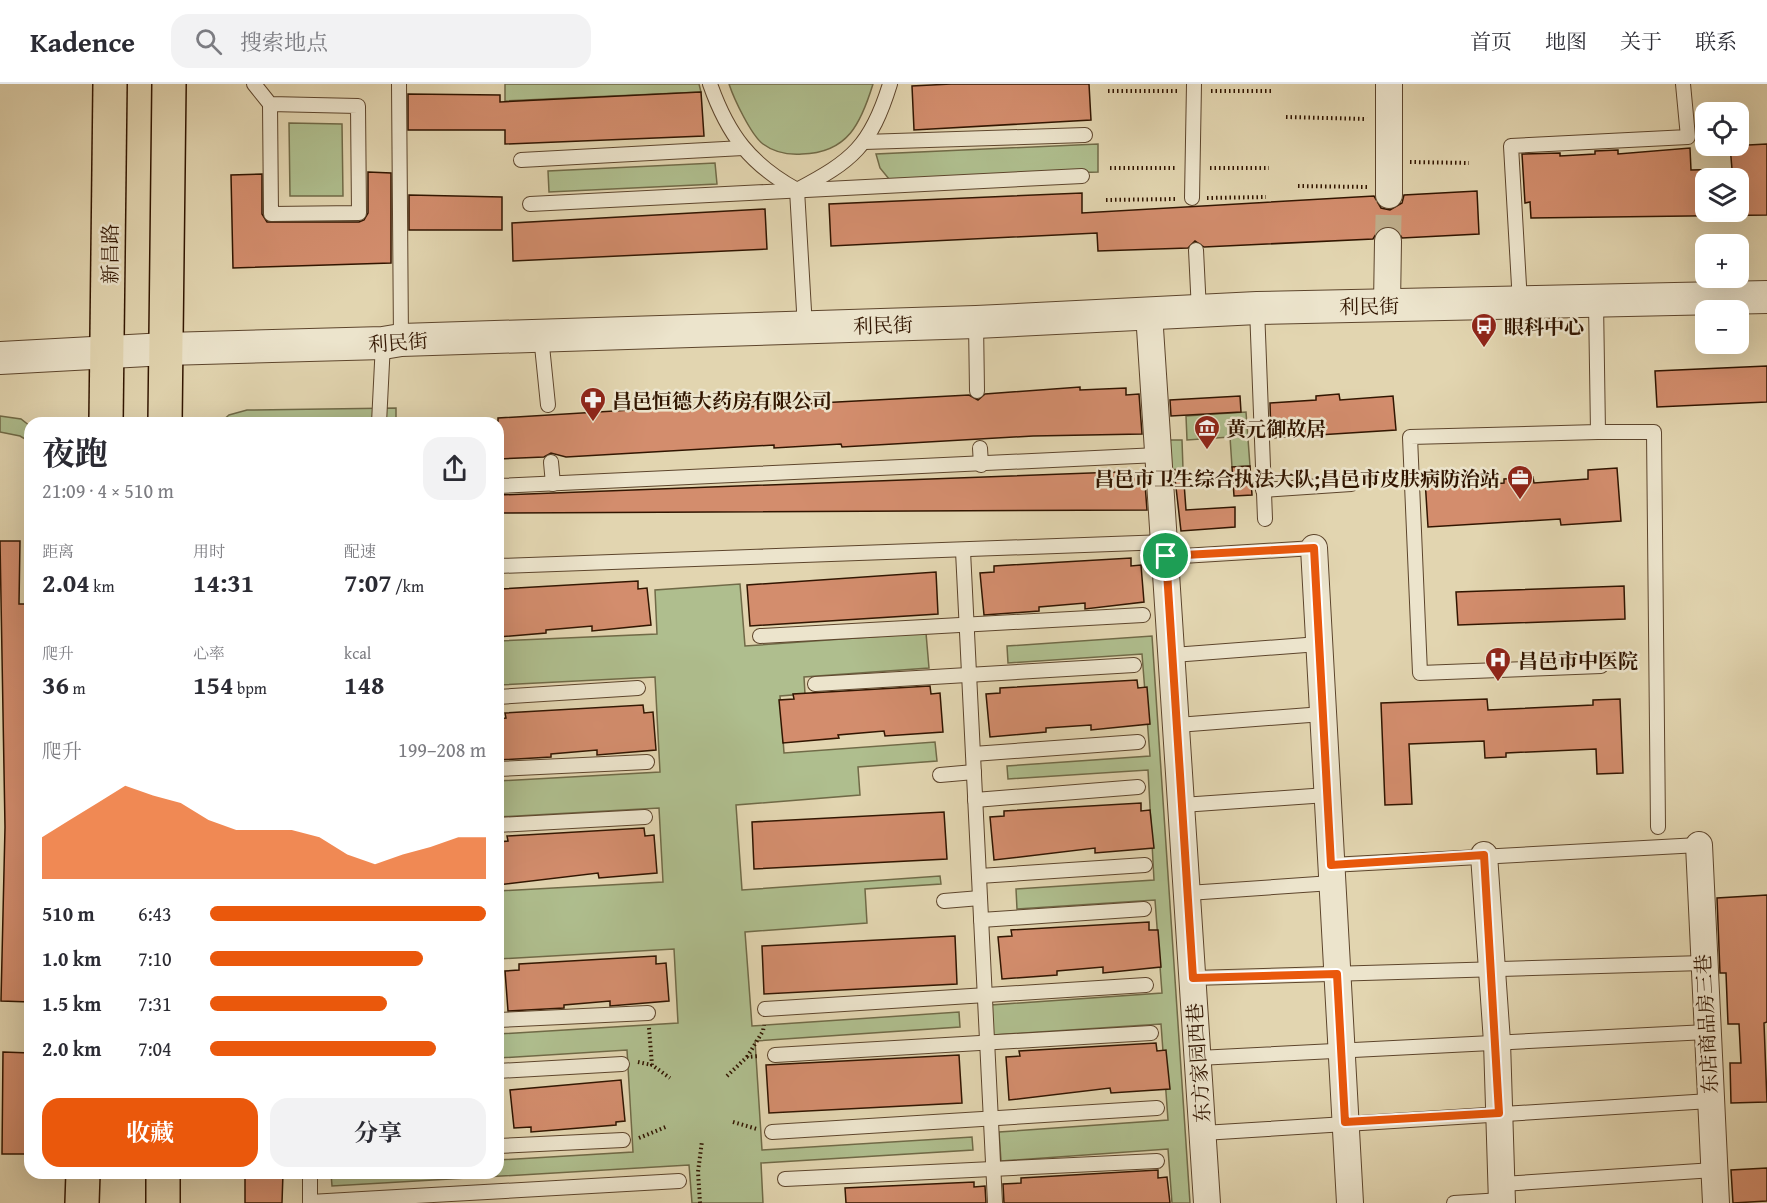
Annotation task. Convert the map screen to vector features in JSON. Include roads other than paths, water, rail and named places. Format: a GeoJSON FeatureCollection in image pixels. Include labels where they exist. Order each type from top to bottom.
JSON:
{"type":"FeatureCollection","features":[{"type":"Feature","properties":{"kind":"main road","name":"新昌路"},"geometry":{"type":"LineString","coordinates":[[106,417],[110,84]]}},
{"type":"Feature","properties":{"kind":"main road"},"geometry":{"type":"LineString","coordinates":[[165,417],[169,84]]}},
{"type":"Feature","properties":{"kind":"main road"},"geometry":{"type":"LineString","coordinates":[[82,1203],[83,1179]]}},
{"type":"Feature","properties":{"kind":"main road"},"geometry":{"type":"LineString","coordinates":[[163,1179],[163,1203]]}},
{"type":"Feature","properties":{"kind":"street"},"geometry":{"type":"LineString","coordinates":[[1389,84],[1389,181]]}},
{"type":"Feature","properties":{"kind":"street"},"geometry":{"type":"LineString","coordinates":[[1388,241],[1388,305]]}},
{"type":"Feature","properties":{"kind":"street","name":"利民街"},"geometry":{"type":"LineString","coordinates":[[0,358],[166,349],[976,322],[1257,308],[1596,303],[1767,297]]}},
{"type":"Feature","properties":{"kind":"street","name":"东方家园西巷"},"geometry":{"type":"LineString","coordinates":[[1149,313],[1208,1203]]}},
{"type":"Feature","properties":{"kind":"street"},"geometry":{"type":"LineString","coordinates":[[1314,548],[1350,1203]]}},
{"type":"Feature","properties":{"kind":"street","name":"东店商品房三巷"},"geometry":{"type":"LineString","coordinates":[[1699,845],[1716,1203]]}},
{"type":"Feature","properties":{"kind":"street"},"geometry":{"type":"LineString","coordinates":[[1484,855],[1497,1042],[1502,1196]]}},
{"type":"Feature","properties":{"kind":"lane"},"geometry":{"type":"LineString","coordinates":[[254,84],[270,104],[271,214],[359,213],[358,106],[270,104]]}},
{"type":"Feature","properties":{"kind":"lane"},"geometry":{"type":"LineString","coordinates":[[381,417],[392,342],[399,84]]}},
{"type":"Feature","properties":{"kind":"lane"},"geometry":{"type":"LineString","coordinates":[[710,84],[719,110],[743,148],[769,175],[797,190]]}},
{"type":"Feature","properties":{"kind":"lane"},"geometry":{"type":"LineString","coordinates":[[797,190],[848,161],[870,135],[890,84]]}},
{"type":"Feature","properties":{"kind":"lane"},"geometry":{"type":"LineString","coordinates":[[1192,198],[1194,84]]}},
{"type":"Feature","properties":{"kind":"lane"},"geometry":{"type":"LineString","coordinates":[[1520,303],[1511,146],[1688,137],[1683,84]]}},
{"type":"Feature","properties":{"kind":"lane"},"geometry":{"type":"LineString","coordinates":[[864,142],[1085,135]]}},
{"type":"Feature","properties":{"kind":"lane"},"geometry":{"type":"LineString","coordinates":[[521,160],[743,148]]}},
{"type":"Feature","properties":{"kind":"lane"},"geometry":{"type":"LineString","coordinates":[[530,204],[1082,176]]}},
{"type":"Feature","properties":{"kind":"lane"},"geometry":{"type":"LineString","coordinates":[[797,190],[805,328]]}},
{"type":"Feature","properties":{"kind":"lane"},"geometry":{"type":"LineString","coordinates":[[1196,250],[1199,311]]}},
{"type":"Feature","properties":{"kind":"lane"},"geometry":{"type":"LineString","coordinates":[[1596,303],[1598,432]]}},
{"type":"Feature","properties":{"kind":"lane"},"geometry":{"type":"LineString","coordinates":[[1257,308],[1265,519]]}},
{"type":"Feature","properties":{"kind":"lane"},"geometry":{"type":"LineString","coordinates":[[976,322],[977,391]]}},
{"type":"Feature","properties":{"kind":"lane"},"geometry":{"type":"LineString","coordinates":[[542,336],[548,405]]}},
{"type":"Feature","properties":{"kind":"lane"},"geometry":{"type":"LineString","coordinates":[[1602,666],[1420,673],[1410,437],[1654,432],[1658,827]]}},
{"type":"Feature","properties":{"kind":"lane"},"geometry":{"type":"LineString","coordinates":[[980,448],[981,465]]}},
{"type":"Feature","properties":{"kind":"lane"},"geometry":{"type":"LineString","coordinates":[[504,486],[1158,455]]}},
{"type":"Feature","properties":{"kind":"lane"},"geometry":{"type":"LineString","coordinates":[[551,462],[553,484]]}},
{"type":"Feature","properties":{"kind":"lane"},"geometry":{"type":"LineString","coordinates":[[1263,490],[1351,484]]}},
{"type":"Feature","properties":{"kind":"lane"},"geometry":{"type":"LineString","coordinates":[[504,566],[963,550],[1314,548]]}},
{"type":"Feature","properties":{"kind":"lane"},"geometry":{"type":"LineString","coordinates":[[963,550],[995,1203]]}},
{"type":"Feature","properties":{"kind":"lane"},"geometry":{"type":"LineString","coordinates":[[760,636],[1143,615]]}},
{"type":"Feature","properties":{"kind":"lane"},"geometry":{"type":"LineString","coordinates":[[1173,655],[1319,644]]}},
{"type":"Feature","properties":{"kind":"lane"},"geometry":{"type":"LineString","coordinates":[[815,684],[1134,665]]}},
{"type":"Feature","properties":{"kind":"lane"},"geometry":{"type":"LineString","coordinates":[[504,697],[638,688]]}},
{"type":"Feature","properties":{"kind":"lane"},"geometry":{"type":"LineString","coordinates":[[1177,725],[1323,714]]}},
{"type":"Feature","properties":{"kind":"lane"},"geometry":{"type":"LineString","coordinates":[[973,754],[1138,742]]}},
{"type":"Feature","properties":{"kind":"lane"},"geometry":{"type":"LineString","coordinates":[[504,769],[646,762]]}},
{"type":"Feature","properties":{"kind":"lane"},"geometry":{"type":"LineString","coordinates":[[940,775],[974,772]]}},
{"type":"Feature","properties":{"kind":"lane"},"geometry":{"type":"LineString","coordinates":[[975,800],[1138,787]]}},
{"type":"Feature","properties":{"kind":"lane"},"geometry":{"type":"LineString","coordinates":[[1182,805],[1327,795]]}},
{"type":"Feature","properties":{"kind":"lane"},"geometry":{"type":"LineString","coordinates":[[504,825],[645,817]]}},
{"type":"Feature","properties":{"kind":"lane"},"geometry":{"type":"LineString","coordinates":[[1188,893],[1484,855],[1699,845]]}},
{"type":"Feature","properties":{"kind":"lane"},"geometry":{"type":"LineString","coordinates":[[979,876],[1145,865]]}},
{"type":"Feature","properties":{"kind":"lane"},"geometry":{"type":"LineString","coordinates":[[944,901],[980,898]]}},
{"type":"Feature","properties":{"kind":"lane"},"geometry":{"type":"LineString","coordinates":[[981,920],[1144,909]]}},
{"type":"Feature","properties":{"kind":"lane"},"geometry":{"type":"LineString","coordinates":[[1193,978],[1703,963]]}},
{"type":"Feature","properties":{"kind":"lane"},"geometry":{"type":"LineString","coordinates":[[765,1009],[1146,985]]}},
{"type":"Feature","properties":{"kind":"lane"},"geometry":{"type":"LineString","coordinates":[[504,1020],[648,1013]]}},
{"type":"Feature","properties":{"kind":"lane"},"geometry":{"type":"LineString","coordinates":[[1198,1058],[1707,1032]]}},
{"type":"Feature","properties":{"kind":"lane"},"geometry":{"type":"LineString","coordinates":[[775,1055],[1151,1033]]}},
{"type":"Feature","properties":{"kind":"lane"},"geometry":{"type":"LineString","coordinates":[[504,1071],[622,1064]]}},
{"type":"Feature","properties":{"kind":"lane"},"geometry":{"type":"LineString","coordinates":[[1203,1133],[1345,1122],[1710,1101]]}},
{"type":"Feature","properties":{"kind":"lane"},"geometry":{"type":"LineString","coordinates":[[772,1132],[1157,1108]]}},
{"type":"Feature","properties":{"kind":"lane"},"geometry":{"type":"LineString","coordinates":[[504,1146],[623,1140]]}},
{"type":"Feature","properties":{"kind":"lane"},"geometry":{"type":"LineString","coordinates":[[785,1179],[1157,1161]]}},
{"type":"Feature","properties":{"kind":"lane"},"geometry":{"type":"LineString","coordinates":[[1454,1203],[1714,1170]]}},
{"type":"Feature","properties":{"kind":"lane"},"geometry":{"type":"LineString","coordinates":[[310,1179],[310,1202],[679,1181]]}},
{"type":"Feature","properties":{"kind":"tunnel"},"geometry":{"type":"LineString","coordinates":[[1388,241],[1389,195]]}},
{"type":"Feature","properties":{"kind":"place","name":"眼科中心"},"geometry":{"type":"Point","coordinates":[1484,349]}},
{"type":"Feature","properties":{"kind":"place","name":"昌邑恒德大药房有限公司"},"geometry":{"type":"Point","coordinates":[593,423]}},
{"type":"Feature","properties":{"kind":"place","name":"黄元御故居"},"geometry":{"type":"Point","coordinates":[1207,451]}},
{"type":"Feature","properties":{"kind":"place","name":"昌邑市卫生综合执法大队;昌邑市皮肤病防治站"},"geometry":{"type":"Point","coordinates":[1520,501]}},
{"type":"Feature","properties":{"kind":"place","name":"昌邑市中医院"},"geometry":{"type":"Point","coordinates":[1498,683]}}]}
